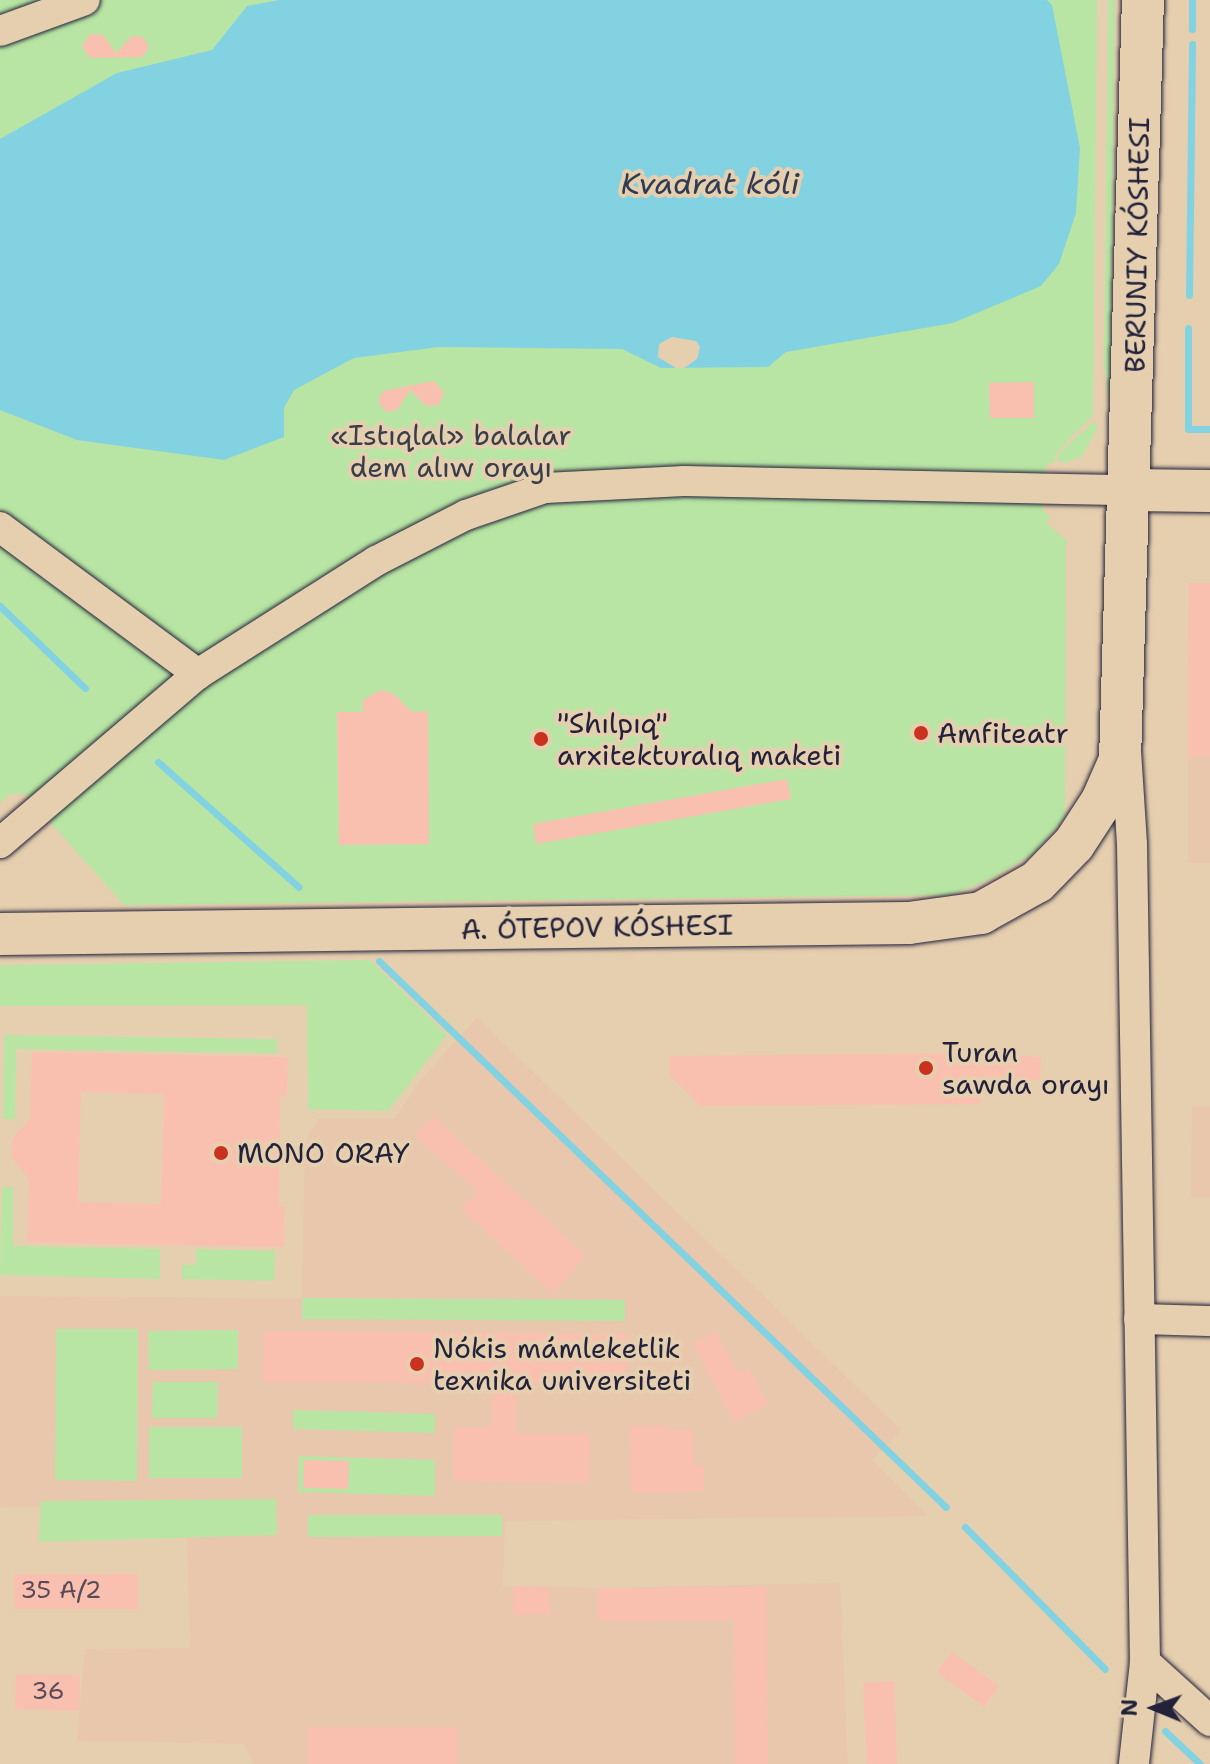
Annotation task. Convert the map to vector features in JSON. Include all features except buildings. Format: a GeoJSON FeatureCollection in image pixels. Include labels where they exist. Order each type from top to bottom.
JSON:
{"type":"FeatureCollection","features":[{"type":"Feature","properties":{"kind":"main road","name":"BERUNIY KÓSHESI"},"geometry":{"type":"LineString","coordinates":[[1130,490],[1143,0]]}},
{"type":"Feature","properties":{"kind":"main road"},"geometry":{"type":"LineString","coordinates":[[1130,490],[1210,491]]}},
{"type":"Feature","properties":{"kind":"main road","name":"A. ÓTEPOV KÓSHESI"},"geometry":{"type":"LineString","coordinates":[[0,934],[909,923],[981,913],[1037,882],[1074,844],[1102,801],[1122,744],[1130,490]]}},
{"type":"Feature","properties":{"kind":"street"},"geometry":{"type":"LineString","coordinates":[[0,31],[85,0]]}},
{"type":"Feature","properties":{"kind":"street"},"geometry":{"type":"LineString","coordinates":[[0,843],[198,674],[376,561],[466,515],[545,488],[686,481],[1130,490]]}},
{"type":"Feature","properties":{"kind":"street"},"geometry":{"type":"LineString","coordinates":[[0,527],[198,674]]}},
{"type":"Feature","properties":{"kind":"street"},"geometry":{"type":"LineString","coordinates":[[1122,744],[1132,844],[1145,1662],[1134,1764]]}},
{"type":"Feature","properties":{"kind":"street"},"geometry":{"type":"LineString","coordinates":[[1074,844],[1101,824],[1114,825],[1124,832],[1132,844]]}},
{"type":"Feature","properties":{"kind":"street"},"geometry":{"type":"LineString","coordinates":[[1139,1319],[1210,1321]]}},
{"type":"Feature","properties":{"kind":"street"},"geometry":{"type":"LineString","coordinates":[[1145,1662],[1210,1721]]}},
{"type":"Feature","properties":{"kind":"shaded area"},"geometry":{"type":"Polygon","coordinates":[[[1188,756],[1210,756],[1210,863],[1188,863],[1188,756]]]}},
{"type":"Feature","properties":{"kind":"shaded area","name":"Nókis mámleketlik texnika universiteti"},"geometry":{"type":"Polygon","coordinates":[[[477,1017],[901,1430],[872,1460],[927,1516],[505,1521],[503,1586],[598,1588],[840,1583],[848,1764],[254,1764],[244,1744],[77,1741],[85,1649],[190,1648],[186,1504],[0,1507],[0,1296],[302,1298],[305,1142],[318,1119],[394,1119],[419,1082],[477,1017]]]}},
{"type":"Feature","properties":{"kind":"shaded area"},"geometry":{"type":"Polygon","coordinates":[[[1192,1106],[1210,1106],[1210,1198],[1191,1197],[1192,1106]]]}},
{"type":"Feature","properties":{"kind":"green space","name":"«Istıqlal» balalar dem alıw orayı"},"geometry":{"type":"Polygon","coordinates":[[[0,0],[1097,0],[1093,415],[1056,453],[1055,461],[1045,467],[1043,511],[1050,517],[1046,523],[1066,540],[1065,817],[1033,854],[988,880],[951,895],[124,905],[25,794],[10,794],[0,803],[0,0]]]}},
{"type":"Feature","properties":{"kind":"green space"},"geometry":{"type":"Polygon","coordinates":[[[1108,0],[1115,0],[1110,402],[1104,365],[1108,0]]]}},
{"type":"Feature","properties":{"kind":"green space"},"geometry":{"type":"Polygon","coordinates":[[[1093,422],[1098,427],[1082,456],[1066,463],[1058,461],[1058,454],[1093,422]]]}},
{"type":"Feature","properties":{"kind":"green space"},"geometry":{"type":"Polygon","coordinates":[[[370,960],[447,1035],[388,1111],[308,1109],[307,1005],[0,1006],[0,965],[370,960]]]}},
{"type":"Feature","properties":{"kind":"green space"},"geometry":{"type":"Polygon","coordinates":[[[4,1035],[277,1039],[277,1053],[16,1049],[15,1119],[3,1119],[4,1035]]]}},
{"type":"Feature","properties":{"kind":"green space"},"geometry":{"type":"Polygon","coordinates":[[[2,1187],[13,1187],[13,1246],[160,1249],[160,1279],[0,1275],[2,1187]]]}},
{"type":"Feature","properties":{"kind":"green space"},"geometry":{"type":"Polygon","coordinates":[[[196,1249],[275,1251],[274,1281],[182,1279],[182,1265],[196,1265],[196,1249]]]}},
{"type":"Feature","properties":{"kind":"green space"},"geometry":{"type":"Polygon","coordinates":[[[302,1298],[625,1300],[625,1321],[302,1319],[302,1298]]]}},
{"type":"Feature","properties":{"kind":"green space"},"geometry":{"type":"Polygon","coordinates":[[[56,1329],[138,1329],[137,1481],[55,1480],[56,1329]]]}},
{"type":"Feature","properties":{"kind":"green space"},"geometry":{"type":"Polygon","coordinates":[[[238,1330],[238,1369],[149,1370],[148,1331],[238,1330]]]}},
{"type":"Feature","properties":{"kind":"green space"},"geometry":{"type":"Polygon","coordinates":[[[153,1382],[218,1382],[217,1418],[152,1418],[153,1382]]]}},
{"type":"Feature","properties":{"kind":"green space"},"geometry":{"type":"Polygon","coordinates":[[[293,1410],[435,1414],[435,1433],[293,1429],[293,1410]]]}},
{"type":"Feature","properties":{"kind":"green space"},"geometry":{"type":"Polygon","coordinates":[[[149,1427],[242,1427],[242,1478],[149,1478],[149,1427]]]}},
{"type":"Feature","properties":{"kind":"green space"},"geometry":{"type":"Polygon","coordinates":[[[299,1456],[435,1460],[435,1496],[298,1492],[299,1456]]]}},
{"type":"Feature","properties":{"kind":"green space"},"geometry":{"type":"Polygon","coordinates":[[[276,1499],[277,1535],[39,1542],[41,1501],[276,1499]]]}},
{"type":"Feature","properties":{"kind":"green space"},"geometry":{"type":"Polygon","coordinates":[[[308,1515],[502,1515],[502,1536],[308,1537],[308,1515]]]}},
{"type":"Feature","properties":{"kind":"water","name":"Kvadrat kóli"},"geometry":{"type":"Polygon","coordinates":[[[279,0],[1047,0],[1052,5],[1080,148],[1076,213],[1059,264],[1041,286],[953,323],[786,352],[768,367],[661,368],[622,349],[439,347],[354,358],[294,390],[284,408],[284,437],[224,460],[77,440],[0,410],[0,139],[117,73],[212,50],[247,6],[279,0]]]}},
{"type":"Feature","properties":{"kind":"pier"},"geometry":{"type":"Polygon","coordinates":[[[672,337],[696,341],[700,347],[697,359],[684,368],[676,368],[658,357],[659,344],[672,337]]]}},
{"type":"Feature","properties":{"kind":"waterway"},"geometry":{"type":"LineString","coordinates":[[1192,0],[1192,29]]}},
{"type":"Feature","properties":{"kind":"waterway"},"geometry":{"type":"LineString","coordinates":[[1189,295],[1192,44]]}},
{"type":"Feature","properties":{"kind":"waterway"},"geometry":{"type":"LineString","coordinates":[[1188,328],[1188,429],[1210,429]]}},
{"type":"Feature","properties":{"kind":"waterway"},"geometry":{"type":"LineString","coordinates":[[0,606],[85,688]]}},
{"type":"Feature","properties":{"kind":"waterway"},"geometry":{"type":"LineString","coordinates":[[158,762],[299,887]]}},
{"type":"Feature","properties":{"kind":"waterway"},"geometry":{"type":"LineString","coordinates":[[379,961],[946,1507]]}},
{"type":"Feature","properties":{"kind":"waterway"},"geometry":{"type":"LineString","coordinates":[[965,1527],[1105,1669]]}},
{"type":"Feature","properties":{"kind":"waterway"},"geometry":{"type":"LineString","coordinates":[[1165,1731],[1200,1764]]}},
{"type":"Feature","properties":{"kind":"place","name":"Amfiteatr"},"geometry":{"type":"Point","coordinates":[921,733]}},
{"type":"Feature","properties":{"kind":"place","name":"\"Shılpıq\" arxitekturalıq maketi"},"geometry":{"type":"Point","coordinates":[541,739]}},
{"type":"Feature","properties":{"kind":"place","name":"Turan sawda orayı"},"geometry":{"type":"Point","coordinates":[926,1068]}},
{"type":"Feature","properties":{"kind":"place","name":"MONO ORAY"},"geometry":{"type":"Point","coordinates":[221,1153]}},
{"type":"Feature","properties":{"kind":"place","name":"Nókis mámleketlik texnika universiteti"},"geometry":{"type":"Point","coordinates":[417,1364]}}]}
